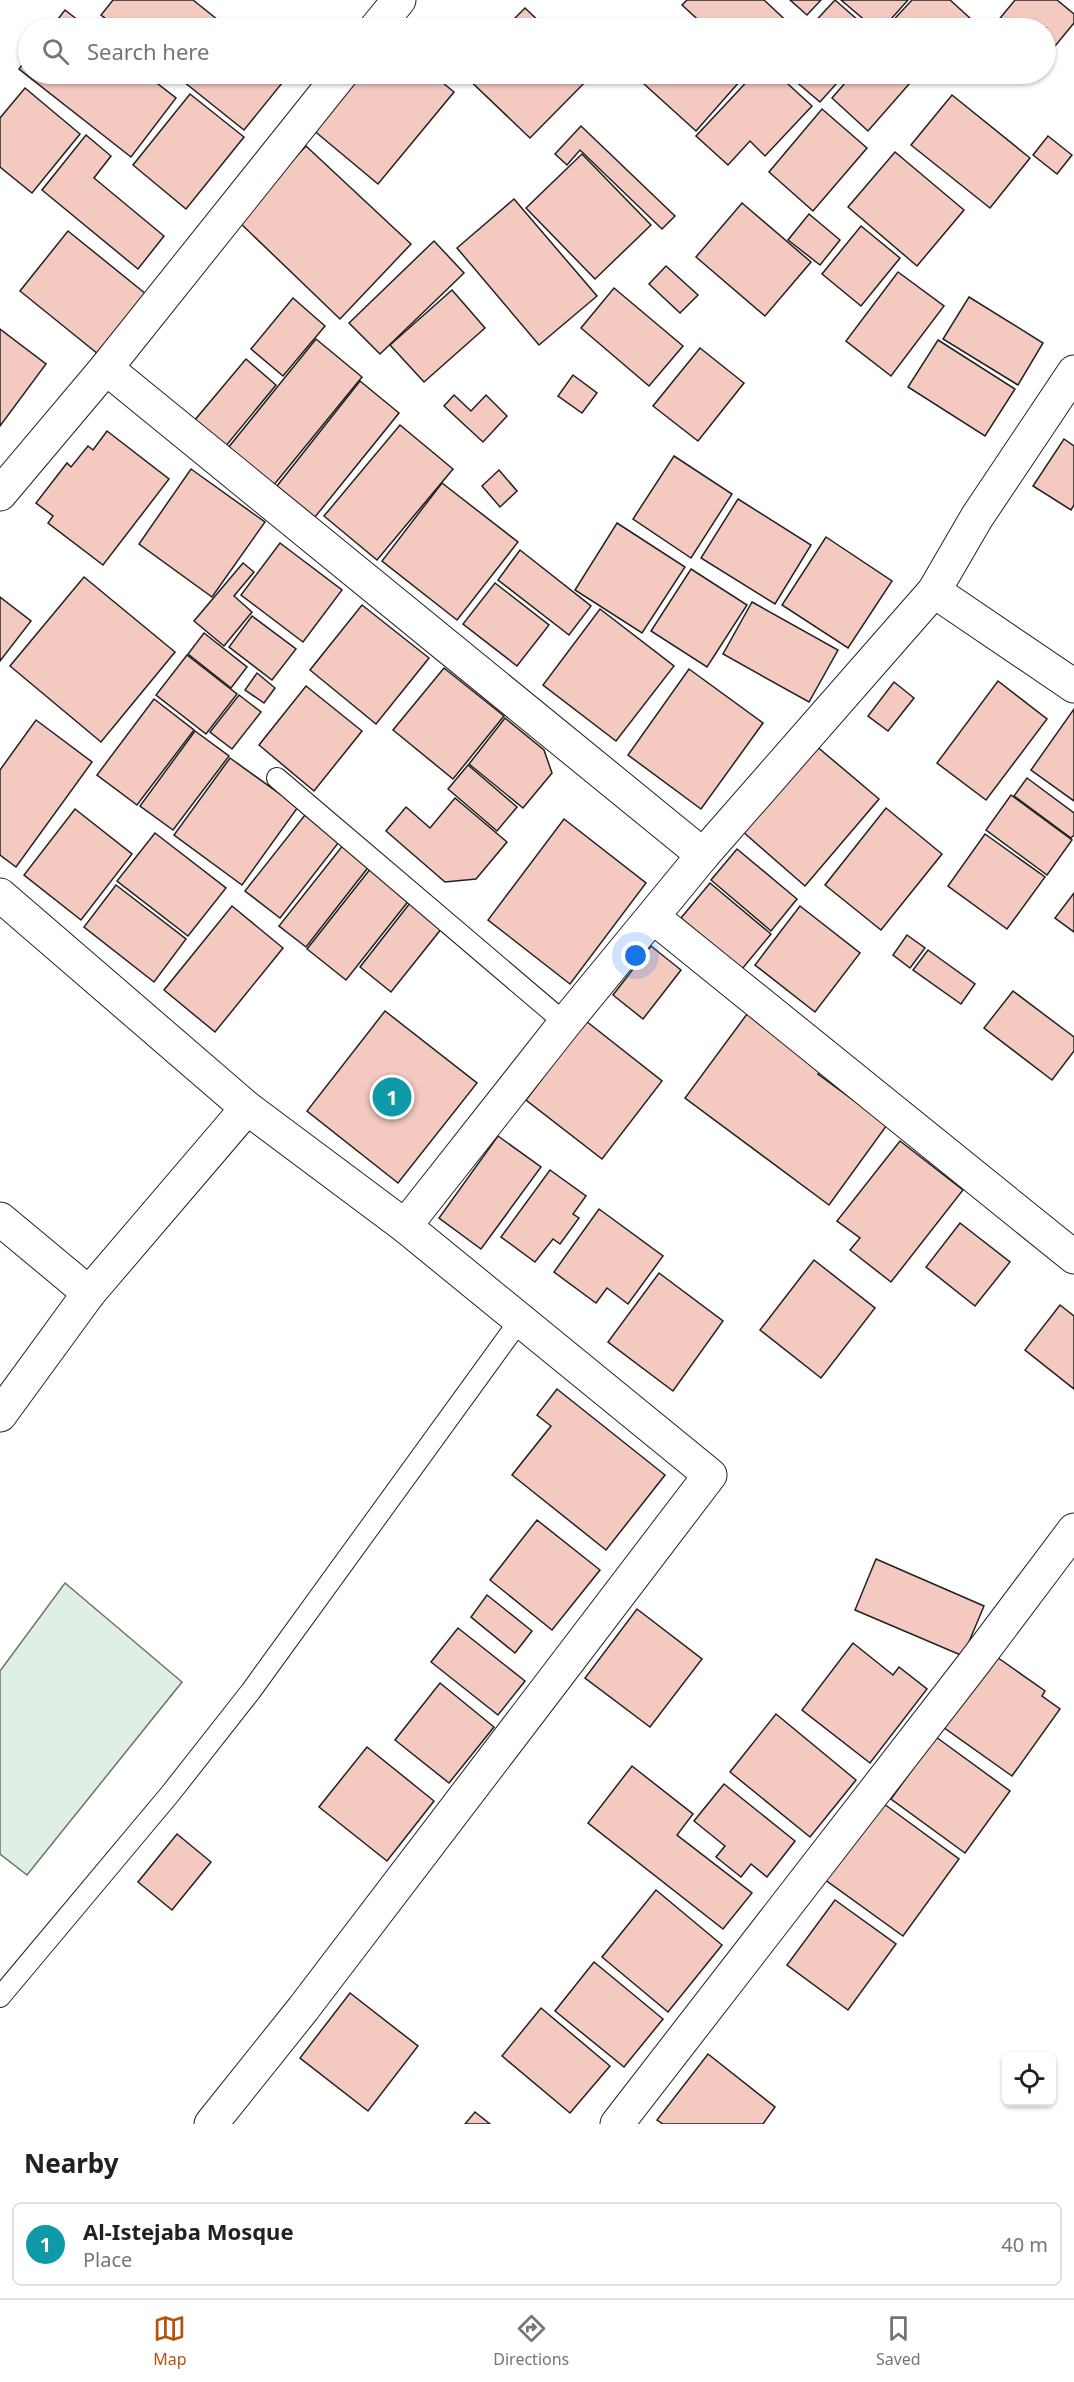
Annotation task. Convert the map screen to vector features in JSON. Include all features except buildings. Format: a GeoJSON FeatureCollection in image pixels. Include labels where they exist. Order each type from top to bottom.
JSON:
{"type":"FeatureCollection","features":[{"type":"Feature","properties":{"kind":"street"},"geometry":{"type":"LineString","coordinates":[[384,18],[399,0]]}},
{"type":"Feature","properties":{"kind":"street"},"geometry":{"type":"LineString","coordinates":[[0,494],[106,368],[332,84]]}},
{"type":"Feature","properties":{"kind":"street"},"geometry":{"type":"LineString","coordinates":[[106,368],[703,855]]}},
{"type":"Feature","properties":{"kind":"street"},"geometry":{"type":"LineString","coordinates":[[405,1226],[565,1023],[703,855],[934,591],[977,517],[1074,372]]}},
{"type":"Feature","properties":{"kind":"street"},"geometry":{"type":"LineString","coordinates":[[934,591],[1074,686]]}},
{"type":"Feature","properties":{"kind":"street"},"geometry":{"type":"LineString","coordinates":[[0,896],[247,1108],[405,1226],[710,1475],[303,2009],[211,2124]]}},
{"type":"Feature","properties":{"kind":"street"},"geometry":{"type":"LineString","coordinates":[[653,917],[1074,1257]]}},
{"type":"Feature","properties":{"kind":"street"},"geometry":{"type":"LineString","coordinates":[[0,1415],[89,1293],[247,1108]]}},
{"type":"Feature","properties":{"kind":"street"},"geometry":{"type":"LineString","coordinates":[[0,1219],[89,1293]]}},
{"type":"Feature","properties":{"kind":"street"},"geometry":{"type":"LineString","coordinates":[[617,2124],[974,1663],[1074,1530]]}},
{"type":"Feature","properties":{"kind":"lane"},"geometry":{"type":"LineString","coordinates":[[277,778],[565,1023]]}},
{"type":"Feature","properties":{"kind":"lane"},"geometry":{"type":"LineString","coordinates":[[0,1997],[170,1794],[251,1691],[520,1320]]}},
{"type":"Feature","properties":{"kind":"green space"},"geometry":{"type":"Polygon","coordinates":[[[65,1583],[182,1682],[27,1875],[0,1854],[0,1671],[65,1583]]]}},
{"type":"Feature","properties":{"kind":"place","name":"Al-Istejaba Mosque"},"geometry":{"type":"Point","coordinates":[392,1097]}}]}
